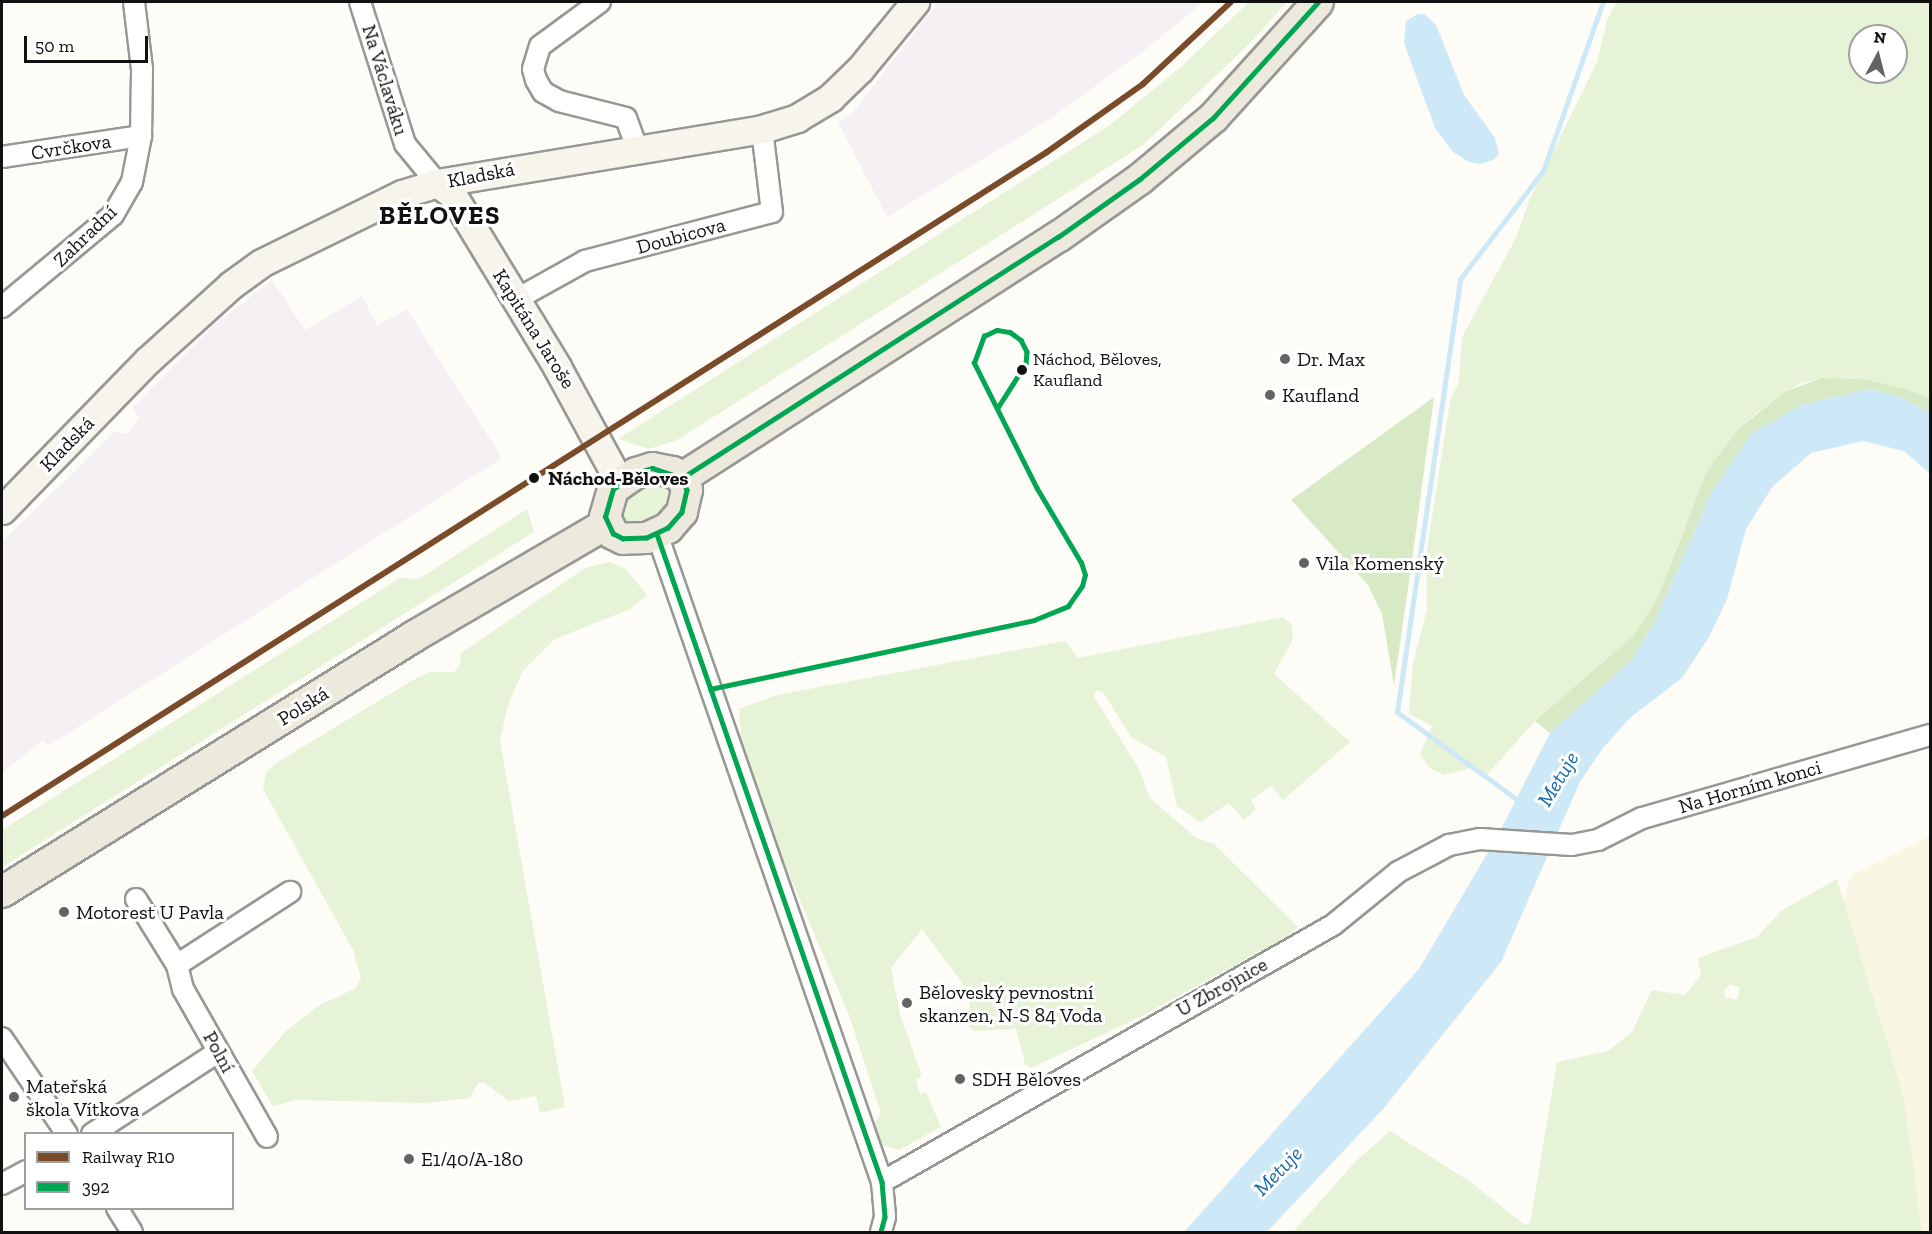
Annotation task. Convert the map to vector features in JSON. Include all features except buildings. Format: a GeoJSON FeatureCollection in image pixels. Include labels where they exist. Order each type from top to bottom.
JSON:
{"type":"FeatureCollection","features":[{"type":"Feature","properties":{"kind":"main road","name":"Kladská"},"geometry":{"type":"LineString","coordinates":[[2,510],[148,360],[231,285],[316,233],[402,194],[437,183],[762,129],[797,118],[830,98],[860,69],[915,2]]}},
{"type":"Feature","properties":{"kind":"main road"},"geometry":{"type":"LineString","coordinates":[[682,478],[1058,237],[1140,179],[1213,118],[1318,2]]}},
{"type":"Feature","properties":{"kind":"main road","name":"Kapitána Jaroše"},"geometry":{"type":"LineString","coordinates":[[437,183],[452,194],[597,439],[620,483]]}},
{"type":"Feature","properties":{"kind":"main road"},"geometry":{"type":"LineString","coordinates":[[652,468],[673,472],[682,478],[686,503],[668,528],[657,534],[623,539],[606,524],[605,506],[620,483],[652,468]]}},
{"type":"Feature","properties":{"kind":"main road","name":"Polská"},"geometry":{"type":"LineString","coordinates":[[2,892],[413,637],[606,524]]}},
{"type":"Feature","properties":{"kind":"street","name":"Zahradní"},"geometry":{"type":"LineString","coordinates":[[2,307],[113,215],[132,183],[141,136],[142,69],[134,2]]}},
{"type":"Feature","properties":{"kind":"street","name":"Na Václaváku"},"geometry":{"type":"LineString","coordinates":[[360,2],[405,144],[437,183]]}},
{"type":"Feature","properties":{"kind":"street"},"geometry":{"type":"LineString","coordinates":[[600,2],[540,46],[533,69],[543,92],[559,101],[613,111],[626,118],[637,148]]}},
{"type":"Feature","properties":{"kind":"street","name":"Doubicova"},"geometry":{"type":"LineString","coordinates":[[515,300],[585,261],[772,212],[762,129]]}},
{"type":"Feature","properties":{"kind":"street","name":"Cvrčkova"},"geometry":{"type":"LineString","coordinates":[[2,157],[141,136]]}},
{"type":"Feature","properties":{"kind":"street"},"geometry":{"type":"LineString","coordinates":[[657,534],[882,1182],[885,1217],[881,1233]]}},
{"type":"Feature","properties":{"kind":"street","name":"Na Horním konci"},"geometry":{"type":"LineString","coordinates":[[1572,846],[1598,840],[1642,818],[1930,735]]}},
{"type":"Feature","properties":{"kind":"street","name":"U Zbrojnice"},"geometry":{"type":"LineString","coordinates":[[882,1182],[1333,925],[1398,872],[1449,845],[1480,839],[1572,846]]}},
{"type":"Feature","properties":{"kind":"street"},"geometry":{"type":"LineString","coordinates":[[177,965],[290,892]]}},
{"type":"Feature","properties":{"kind":"street","name":"Polní"},"geometry":{"type":"LineString","coordinates":[[136,899],[177,965],[183,989],[267,1137]]}},
{"type":"Feature","properties":{"kind":"street"},"geometry":{"type":"LineString","coordinates":[[2,1038],[67,1132]]}},
{"type":"Feature","properties":{"kind":"street"},"geometry":{"type":"LineString","coordinates":[[95,1132],[218,1052]]}},
{"type":"Feature","properties":{"kind":"street"},"geometry":{"type":"LineString","coordinates":[[2,1184],[24,1172]]}},
{"type":"Feature","properties":{"kind":"street"},"geometry":{"type":"LineString","coordinates":[[118,1210],[132,1233]]}},
{"type":"Feature","properties":{"kind":"shaded area"},"geometry":{"type":"Polygon","coordinates":[[[938,2],[1203,2],[1145,50],[1051,118],[887,217],[838,122],[854,111],[938,2]]]}},
{"type":"Feature","properties":{"kind":"shaded area"},"geometry":{"type":"Polygon","coordinates":[[[272,280],[305,330],[362,296],[377,326],[407,309],[502,458],[48,746],[43,740],[2,773],[2,542],[115,431],[127,434],[139,418],[132,408],[214,325],[272,280]]]}},
{"type":"Feature","properties":{"kind":"shaded area"},"geometry":{"type":"Polygon","coordinates":[[[1930,836],[1930,1232],[1922,1232],[1904,1097],[1843,899],[1852,875],[1930,836]]]}},
{"type":"Feature","properties":{"kind":"green space"},"geometry":{"type":"Polygon","coordinates":[[[1249,2],[1287,2],[1249,44],[1143,145],[677,440],[649,449],[618,439],[1110,125],[1182,66],[1249,2]]]}},
{"type":"Feature","properties":{"kind":"green space"},"geometry":{"type":"Polygon","coordinates":[[[1617,2],[1930,2],[1930,399],[1863,379],[1821,378],[1799,384],[1755,414],[1739,428],[1684,528],[1656,601],[1634,635],[1535,721],[1485,777],[1472,768],[1443,775],[1430,768],[1420,754],[1432,726],[1409,714],[1413,664],[1427,609],[1427,550],[1450,401],[1459,382],[1462,337],[1516,238],[1529,201],[1597,62],[1607,20],[1617,2]]]}},
{"type":"Feature","properties":{"kind":"green space"},"geometry":{"type":"Polygon","coordinates":[[[1821,378],[1863,379],[1909,390],[1930,399],[1930,413],[1901,397],[1870,389],[1801,405],[1712,491],[1656,619],[1631,661],[1550,733],[1535,721],[1634,635],[1656,601],[1707,471],[1739,428],[1785,392],[1821,378]]]}},
{"type":"Feature","properties":{"kind":"green space"},"geometry":{"type":"Polygon","coordinates":[[[1434,397],[1394,685],[1382,614],[1368,585],[1291,500],[1434,397]]]}},
{"type":"Feature","properties":{"kind":"green space"},"geometry":{"type":"Polygon","coordinates":[[[653,481],[672,487],[671,506],[651,523],[626,526],[618,519],[623,497],[653,481]]]}},
{"type":"Feature","properties":{"kind":"green space"},"geometry":{"type":"Polygon","coordinates":[[[527,509],[534,532],[2,867],[2,830],[400,578],[419,579],[527,509]]]}},
{"type":"Feature","properties":{"kind":"green space"},"geometry":{"type":"Polygon","coordinates":[[[609,562],[625,568],[647,595],[630,609],[555,639],[522,672],[507,708],[500,741],[565,1107],[540,1113],[536,1096],[509,1101],[483,1082],[478,1083],[470,1098],[426,1103],[295,1100],[273,1106],[252,1071],[286,1031],[318,1006],[356,988],[361,978],[353,950],[263,789],[266,773],[276,763],[413,680],[430,672],[454,672],[461,663],[460,654],[585,568],[609,562]]]}},
{"type":"Feature","properties":{"kind":"green space"},"geometry":{"type":"Polygon","coordinates":[[[1283,617],[1292,625],[1293,639],[1274,674],[1350,742],[1283,800],[1271,786],[1251,800],[1256,809],[1244,820],[1229,803],[1200,822],[1177,806],[1166,757],[1131,737],[1103,692],[1096,690],[1094,697],[1138,767],[1150,798],[1195,837],[1214,844],[1298,927],[1284,938],[1138,1018],[1031,1068],[1025,1064],[1016,1029],[974,1031],[967,1024],[971,995],[922,929],[891,968],[900,1014],[922,1076],[916,1079],[920,1094],[926,1092],[941,1127],[899,1150],[882,1145],[875,1123],[881,1113],[849,1015],[778,849],[742,751],[739,709],[777,695],[1065,641],[1078,658],[1283,617]]]}},
{"type":"Feature","properties":{"kind":"green space"},"geometry":{"type":"Polygon","coordinates":[[[1837,879],[1904,1097],[1922,1232],[1293,1232],[1355,1162],[1390,1131],[1469,1181],[1525,1225],[1530,1223],[1557,1062],[1608,1051],[1632,1032],[1652,990],[1685,995],[1701,975],[1698,958],[1757,937],[1781,911],[1837,879]],[[1730,984],[1724,991],[1725,997],[1737,1000],[1740,988],[1730,984]]]}},
{"type":"Feature","properties":{"kind":"water"},"geometry":{"type":"Polygon","coordinates":[[[1418,14],[1425,14],[1436,25],[1464,95],[1495,138],[1499,154],[1493,160],[1481,164],[1469,162],[1453,152],[1435,128],[1404,43],[1406,21],[1418,14]]]}},
{"type":"Feature","properties":{"kind":"water","name":"Metuje"},"geometry":{"type":"Polygon","coordinates":[[[1870,389],[1901,397],[1930,413],[1930,474],[1904,451],[1863,441],[1811,453],[1773,486],[1746,529],[1727,599],[1709,637],[1682,678],[1631,717],[1603,748],[1580,782],[1501,962],[1384,1108],[1267,1232],[1184,1232],[1419,969],[1497,837],[1550,733],[1631,661],[1656,619],[1712,491],[1752,433],[1801,405],[1870,389]]]}},
{"type":"Feature","properties":{"kind":"waterway"},"geometry":{"type":"LineString","coordinates":[[1519,801],[1397,712],[1460,279],[1543,171],[1603,2]]}},
{"type":"Feature","properties":{"kind":"rail line","name":"R10"},"geometry":{"type":"LineString","coordinates":[[2,816],[1047,152],[1143,84],[1231,2]]}},
{"type":"Feature","properties":{"kind":"transit line","name":"392"},"geometry":{"type":"LineString","coordinates":[[682,478],[1058,237],[1140,179],[1213,118],[1318,2]]}},
{"type":"Feature","properties":{"kind":"transit line","name":"392"},"geometry":{"type":"LineString","coordinates":[[710,689],[1034,620],[1068,606],[1082,586],[1085,575],[1081,563],[1037,489],[974,363],[984,336],[997,330],[1010,332],[1021,340],[1027,352],[1026,364],[998,408]]}},
{"type":"Feature","properties":{"kind":"transit line","name":"392"},"geometry":{"type":"LineString","coordinates":[[652,468],[682,478],[687,490],[682,512],[668,528],[647,538],[623,539],[613,534],[605,517],[613,489],[636,473],[652,468]]}},
{"type":"Feature","properties":{"kind":"transit line","name":"392"},"geometry":{"type":"LineString","coordinates":[[657,534],[882,1182],[885,1217],[881,1232]]}},
{"type":"Feature","properties":{"kind":"place","name":"Dr. Max"},"geometry":{"type":"Point","coordinates":[1285,359]}},
{"type":"Feature","properties":{"kind":"place","name":"Náchod, Běloves, Kaufland"},"geometry":{"type":"Point","coordinates":[1022,370]}},
{"type":"Feature","properties":{"kind":"place","name":"Kaufland"},"geometry":{"type":"Point","coordinates":[1270,395]}},
{"type":"Feature","properties":{"kind":"place","name":"Náchod-Běloves"},"geometry":{"type":"Point","coordinates":[534,478]}},
{"type":"Feature","properties":{"kind":"place","name":"Vila Komenský"},"geometry":{"type":"Point","coordinates":[1304,563]}},
{"type":"Feature","properties":{"kind":"place","name":"Motorest U Pavla"},"geometry":{"type":"Point","coordinates":[64,912]}},
{"type":"Feature","properties":{"kind":"place","name":"Běloveský pevnostní skanzen, N-S 84 Voda"},"geometry":{"type":"Point","coordinates":[907,1003]}},
{"type":"Feature","properties":{"kind":"place","name":"SDH Běloves"},"geometry":{"type":"Point","coordinates":[960,1079]}},
{"type":"Feature","properties":{"kind":"place","name":"Mateřská škola Vítkova"},"geometry":{"type":"Point","coordinates":[14,1097]}},
{"type":"Feature","properties":{"kind":"place","name":"E1/40/A-180"},"geometry":{"type":"Point","coordinates":[409,1159]}},
{"type":"Feature","properties":{"kind":"district","name":"BĚLOVES"},"geometry":{"type":"Point","coordinates":[440,216]}}]}
